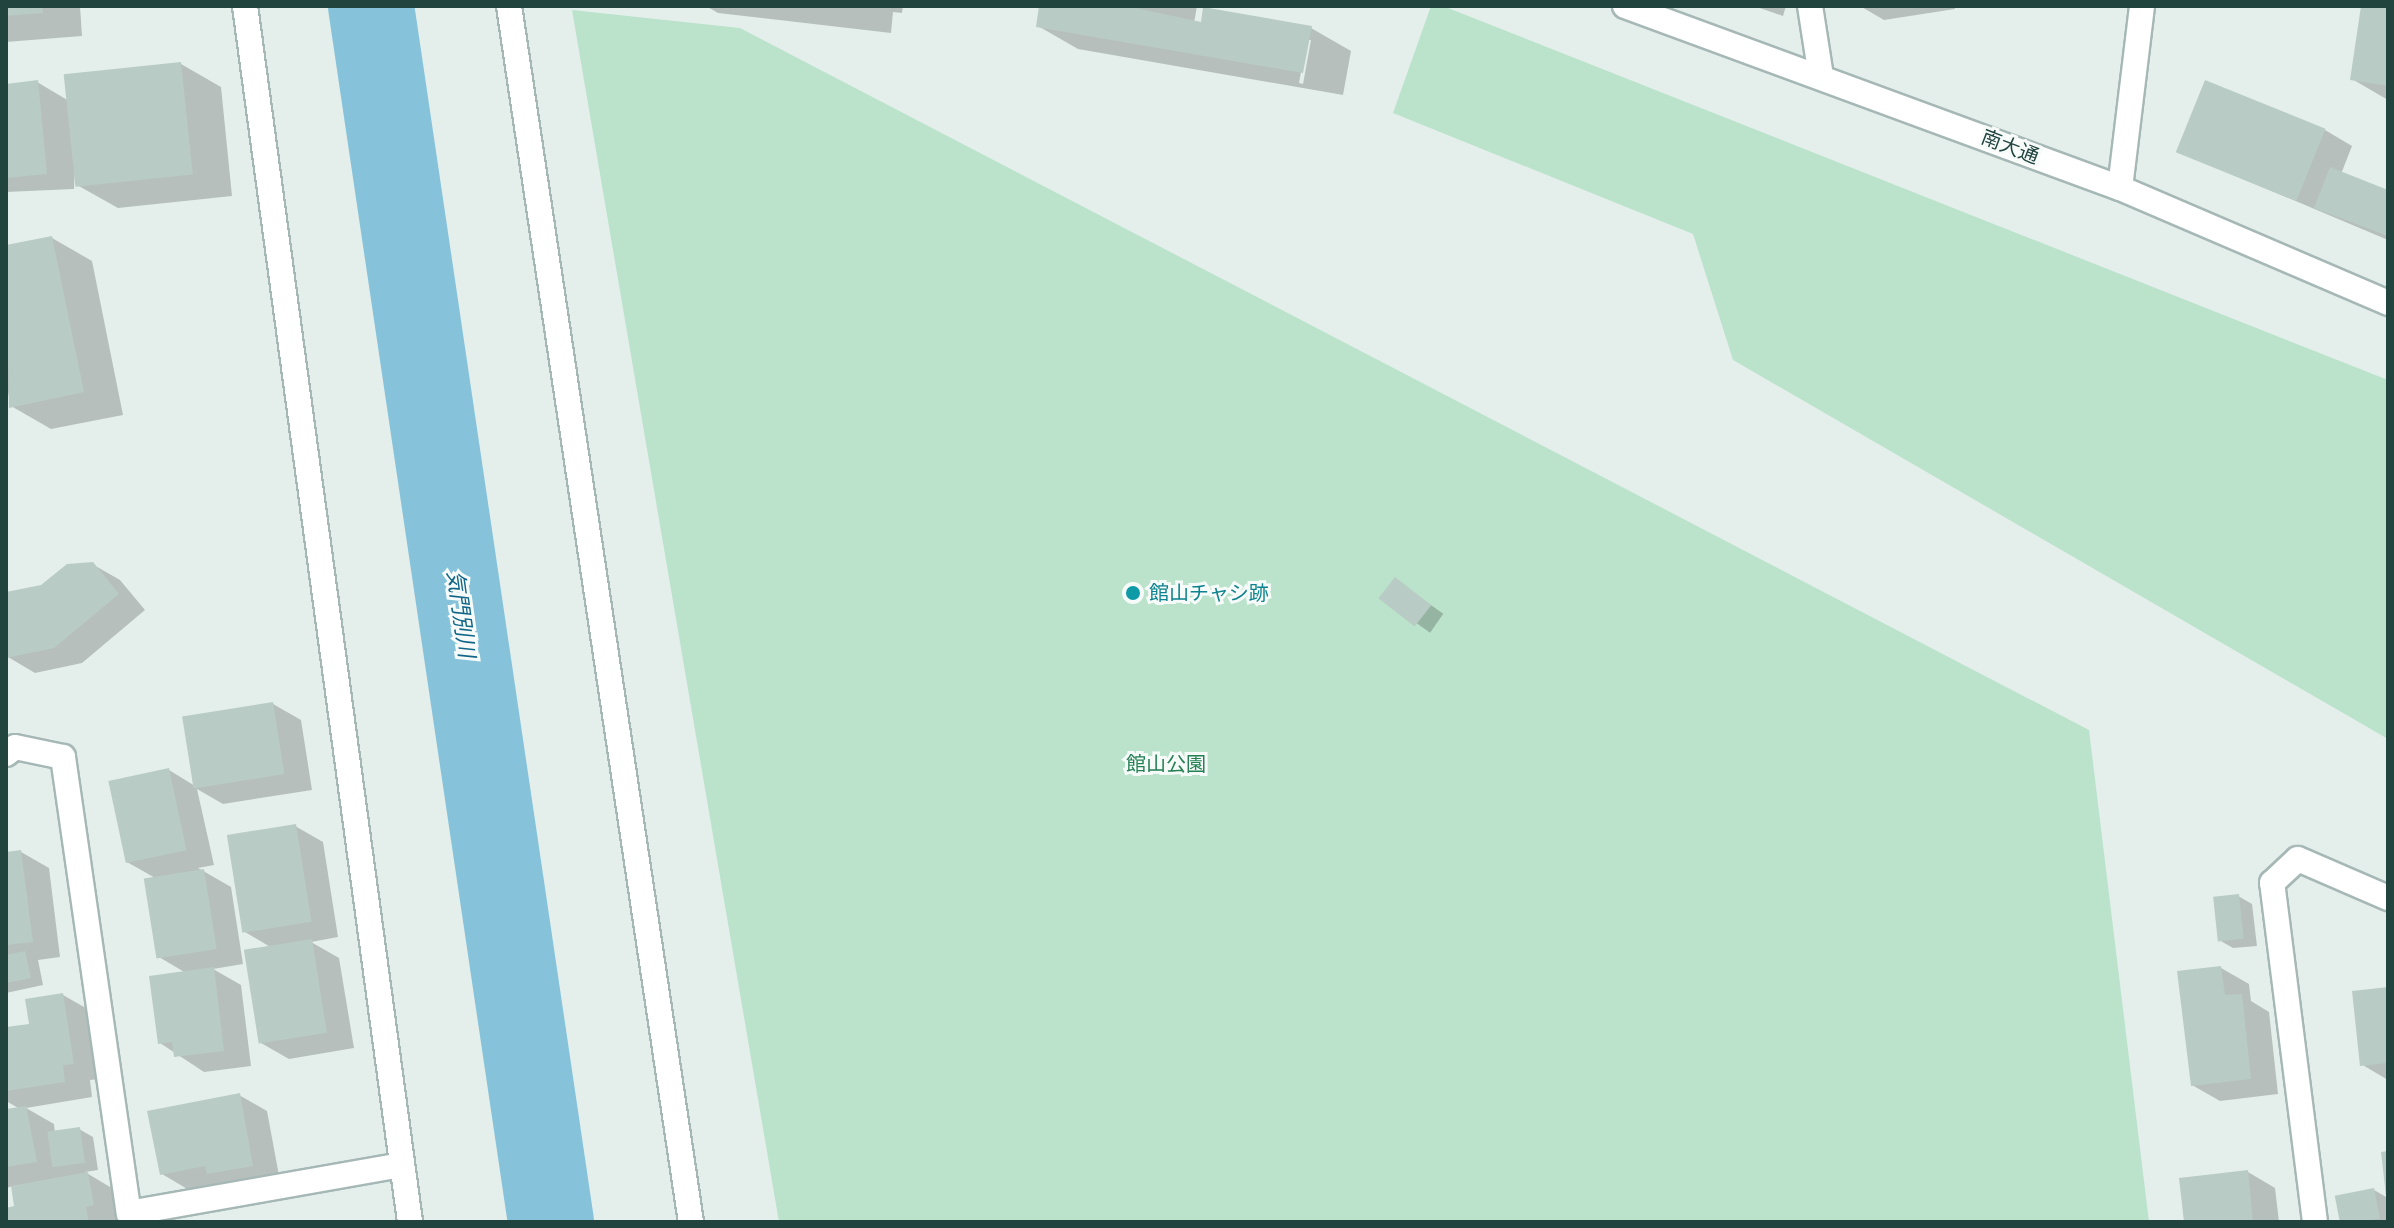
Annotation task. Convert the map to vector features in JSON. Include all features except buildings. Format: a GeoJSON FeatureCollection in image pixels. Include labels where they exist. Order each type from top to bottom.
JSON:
{"type":"FeatureCollection","features":[{"type":"Feature","properties":{"kind":"street"},"geometry":{"type":"LineString","coordinates":[[245,6],[410,1222]]}},
{"type":"Feature","properties":{"kind":"street"},"geometry":{"type":"LineString","coordinates":[[509,6],[691,1222]]}},
{"type":"Feature","properties":{"kind":"street","name":"南大通"},"geometry":{"type":"LineString","coordinates":[[1625,6],[2120,188],[2388,303]]}},
{"type":"Feature","properties":{"kind":"street"},"geometry":{"type":"LineString","coordinates":[[1810,6],[1821,76]]}},
{"type":"Feature","properties":{"kind":"street"},"geometry":{"type":"LineString","coordinates":[[2120,188],[2142,6]]}},
{"type":"Feature","properties":{"kind":"street"},"geometry":{"type":"LineString","coordinates":[[9,746],[63,757],[129,1213],[401,1165]]}},
{"type":"Feature","properties":{"kind":"street"},"geometry":{"type":"LineString","coordinates":[[2315,1222],[2272,883],[2298,859],[2388,898]]}},
{"type":"Feature","properties":{"kind":"green space"},"geometry":{"type":"Polygon","coordinates":[[[1431,6],[1443,6],[2388,380],[2388,739],[1733,360],[1693,234],[1393,113],[1431,6]]]}},
{"type":"Feature","properties":{"kind":"green space","name":"館山公園"},"geometry":{"type":"Polygon","coordinates":[[[572,10],[740,28],[2089,730],[2149,1222],[779,1222],[572,10]]]}},
{"type":"Feature","properties":{"kind":"waterway","name":"気門別川"},"geometry":{"type":"LineString","coordinates":[[371,6],[551,1222]]}},
{"type":"Feature","properties":{"kind":"place","name":"館山チャシ跡"},"geometry":{"type":"Point","coordinates":[1133,593]}}]}
